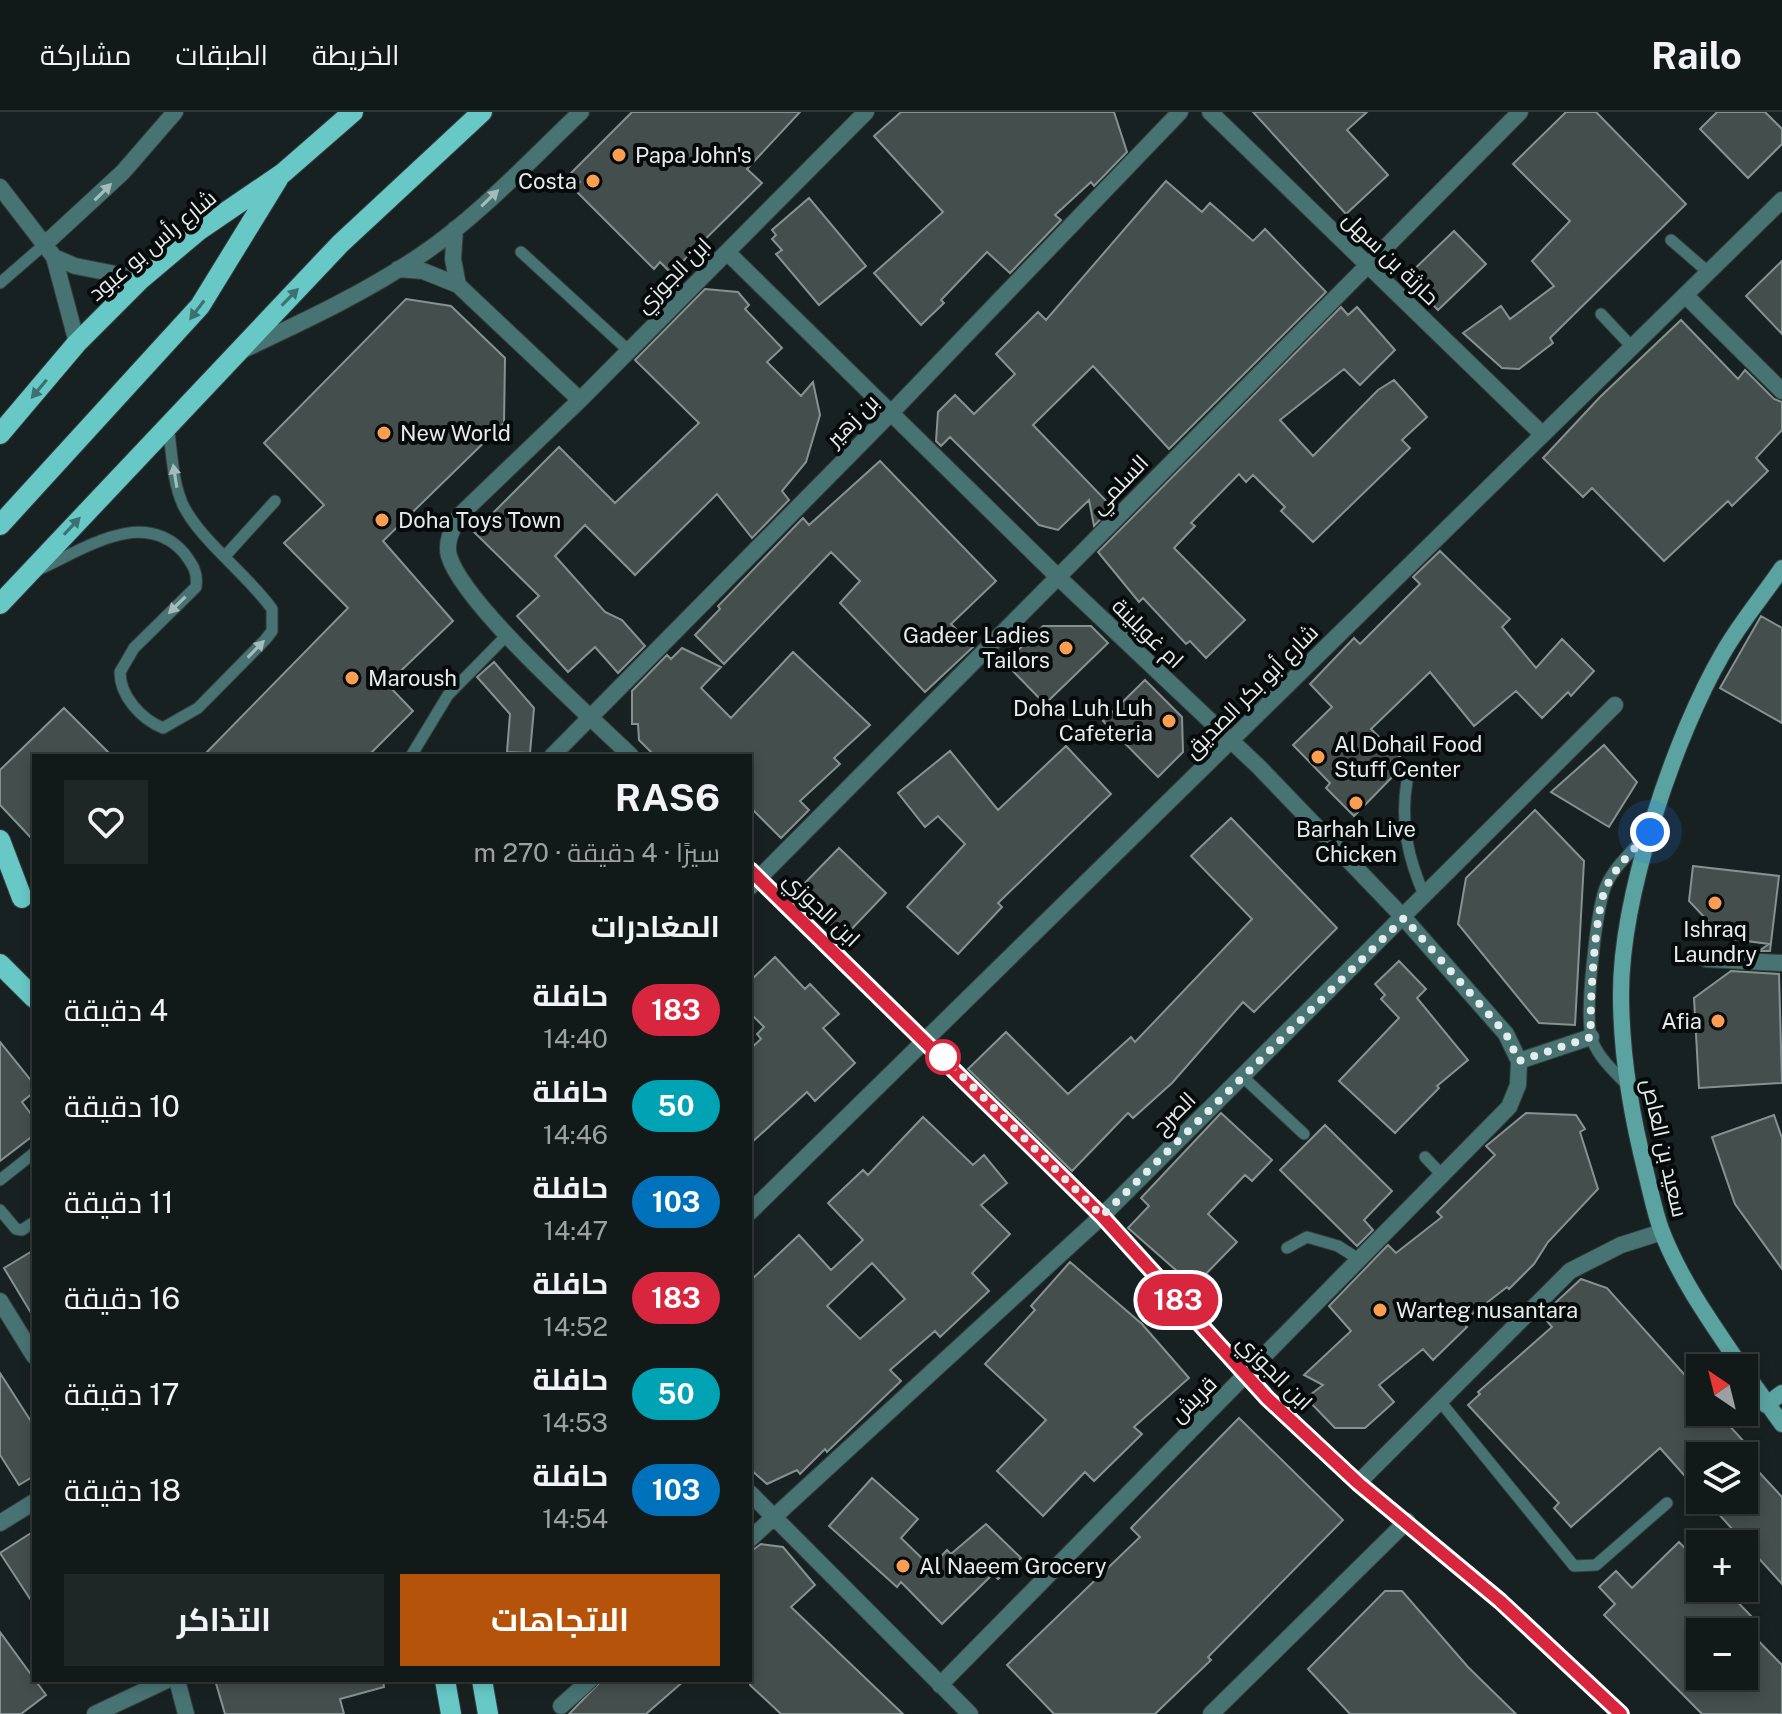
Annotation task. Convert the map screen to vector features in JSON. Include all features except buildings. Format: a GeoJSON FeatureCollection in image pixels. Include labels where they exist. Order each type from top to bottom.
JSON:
{"type":"FeatureCollection","features":[{"type":"Feature","properties":{"kind":"main road","name":"شارع رأس بو عبود"},"geometry":{"type":"LineString","coordinates":[[0,434],[77,343],[141,279],[198,231],[283,173],[353,112]]}},
{"type":"Feature","properties":{"kind":"main road"},"geometry":{"type":"LineString","coordinates":[[0,604],[340,244],[482,112]]}},
{"type":"Feature","properties":{"kind":"main road"},"geometry":{"type":"LineString","coordinates":[[0,525],[192,316],[283,173]]}},
{"type":"Feature","properties":{"kind":"main road"},"geometry":{"type":"LineString","coordinates":[[0,840],[28,904]]}},
{"type":"Feature","properties":{"kind":"main road"},"geometry":{"type":"LineString","coordinates":[[0,878],[28,904]]}},
{"type":"Feature","properties":{"kind":"main road"},"geometry":{"type":"LineString","coordinates":[[0,964],[32,996]]}},
{"type":"Feature","properties":{"kind":"main road"},"geometry":{"type":"LineString","coordinates":[[482,1682],[488,1714]]}},
{"type":"Feature","properties":{"kind":"street"},"geometry":{"type":"LineString","coordinates":[[49,250],[175,112]]}},
{"type":"Feature","properties":{"kind":"street"},"geometry":{"type":"LineString","coordinates":[[234,354],[353,297],[398,269],[455,229],[581,112]]}},
{"type":"Feature","properties":{"kind":"street","name":"ابن الجوزي"},"geometry":{"type":"LineString","coordinates":[[629,754],[508,634],[457,575],[448,552],[450,535],[460,515],[580,400],[865,112]]}},
{"type":"Feature","properties":{"kind":"street","name":"بن زهير"},"geometry":{"type":"LineString","coordinates":[[554,754],[891,413],[1180,112]]}},
{"type":"Feature","properties":{"kind":"street","name":"حارثة بن سهل"},"geometry":{"type":"LineString","coordinates":[[1210,112],[1542,434]]}},
{"type":"Feature","properties":{"kind":"street","name":"السلمي"},"geometry":{"type":"LineString","coordinates":[[753,878],[1058,577],[1366,263],[1520,112]]}},
{"type":"Feature","properties":{"kind":"street"},"geometry":{"type":"LineString","coordinates":[[0,187],[49,250],[75,266],[141,279]]}},
{"type":"Feature","properties":{"kind":"street","name":"شارع أبو بكر الصديق"},"geometry":{"type":"LineString","coordinates":[[752,1210],[1782,200]]}},
{"type":"Feature","properties":{"kind":"street"},"geometry":{"type":"LineString","coordinates":[[455,229],[453,259],[458,285]]}},
{"type":"Feature","properties":{"kind":"street"},"geometry":{"type":"LineString","coordinates":[[49,250],[77,343]]}},
{"type":"Feature","properties":{"kind":"street","name":"ام غويلينة"},"geometry":{"type":"LineString","coordinates":[[727,252],[1058,577],[1231,740],[1404,918],[1506,1034],[1519,1061]]}},
{"type":"Feature","properties":{"kind":"street"},"geometry":{"type":"LineString","coordinates":[[398,269],[423,271],[458,285],[580,400]]}},
{"type":"Feature","properties":{"kind":"street"},"geometry":{"type":"LineString","coordinates":[[1685,295],[1782,391]]}},
{"type":"Feature","properties":{"kind":"street","name":"سعيد بن العاص"},"geometry":{"type":"LineString","coordinates":[[1732,1354],[1693,1294],[1662,1232],[1633,1123],[1621,990],[1630,920],[1650,832],[1680,743],[1723,653],[1782,568]]}},
{"type":"Feature","properties":{"kind":"street","name":"الصرح"},"geometry":{"type":"LineString","coordinates":[[752,1537],[1102,1216],[1615,705]]}},
{"type":"Feature","properties":{"kind":"street","name":"ابن الجوزي"},"geometry":{"type":"LineString","coordinates":[[753,878],[926,1040],[1102,1216],[1246,1376],[1358,1483],[1407,1521],[1621,1714]]}},
{"type":"Feature","properties":{"kind":"street"},"geometry":{"type":"LineString","coordinates":[[1706,959],[1782,963]]}},
{"type":"Feature","properties":{"kind":"street"},"geometry":{"type":"LineString","coordinates":[[1519,1061],[1591,1037]]}},
{"type":"Feature","properties":{"kind":"street","name":"قريش"},"geometry":{"type":"LineString","coordinates":[[940,1685],[1509,1107],[1518,1085],[1519,1061]]}},
{"type":"Feature","properties":{"kind":"street"},"geometry":{"type":"LineString","coordinates":[[1358,1483],[1570,1271],[1609,1250],[1662,1232]]}},
{"type":"Feature","properties":{"kind":"street"},"geometry":{"type":"LineString","coordinates":[[0,1301],[32,1353]]}},
{"type":"Feature","properties":{"kind":"street","name":"سعيد بن العاص"},"geometry":{"type":"LineString","coordinates":[[1758,1393],[1782,1424]]}},
{"type":"Feature","properties":{"kind":"street"},"geometry":{"type":"LineString","coordinates":[[1766,1405],[1782,1393]]}},
{"type":"Feature","properties":{"kind":"street"},"geometry":{"type":"LineString","coordinates":[[752,1495],[970,1714]]}},
{"type":"Feature","properties":{"kind":"street"},"geometry":{"type":"LineString","coordinates":[[0,1523],[32,1503]]}},
{"type":"Feature","properties":{"kind":"street"},"geometry":{"type":"LineString","coordinates":[[1211,1714],[1407,1521]]}},
{"type":"Feature","properties":{"kind":"street"},"geometry":{"type":"LineString","coordinates":[[95,1714],[163,1682]]}},
{"type":"Feature","properties":{"kind":"street"},"geometry":{"type":"LineString","coordinates":[[178,1682],[186,1714]]}},
{"type":"Feature","properties":{"kind":"street"},"geometry":{"type":"LineString","coordinates":[[561,1706],[588,1682]]}},
{"type":"Feature","properties":{"kind":"lane"},"geometry":{"type":"LineString","coordinates":[[1671,240],[1708,272]]}},
{"type":"Feature","properties":{"kind":"lane"},"geometry":{"type":"LineString","coordinates":[[0,283],[49,250]]}},
{"type":"Feature","properties":{"kind":"lane"},"geometry":{"type":"LineString","coordinates":[[521,252],[629,351]]}},
{"type":"Feature","properties":{"kind":"lane"},"geometry":{"type":"LineString","coordinates":[[1601,314],[1632,347]]}},
{"type":"Feature","properties":{"kind":"lane"},"geometry":{"type":"LineString","coordinates":[[27,575],[124,532],[140,530],[174,543],[194,566],[196,587],[134,648],[120,672],[126,697],[152,724],[163,728],[176,724],[198,708],[272,631],[272,609],[195,523],[183,505],[177,489],[168,425]]}},
{"type":"Feature","properties":{"kind":"lane"},"geometry":{"type":"LineString","coordinates":[[226,555],[275,501]]}},
{"type":"Feature","properties":{"kind":"lane"},"geometry":{"type":"LineString","coordinates":[[412,754],[448,695],[508,634]]}},
{"type":"Feature","properties":{"kind":"lane"},"geometry":{"type":"LineString","coordinates":[[1407,781],[1403,807],[1405,835],[1413,871],[1425,897]]}},
{"type":"Feature","properties":{"kind":"lane"},"geometry":{"type":"LineString","coordinates":[[1628,1086],[1601,1056],[1591,1037],[1589,1012],[1603,893],[1619,865],[1650,832]]}},
{"type":"Feature","properties":{"kind":"lane"},"geometry":{"type":"LineString","coordinates":[[1243,1077],[1304,1134]]}},
{"type":"Feature","properties":{"kind":"lane"},"geometry":{"type":"LineString","coordinates":[[0,1180],[32,1155]]}},
{"type":"Feature","properties":{"kind":"lane"},"geometry":{"type":"LineString","coordinates":[[1425,1157],[1442,1175]]}},
{"type":"Feature","properties":{"kind":"lane"},"geometry":{"type":"LineString","coordinates":[[0,1210],[16,1229],[22,1230],[32,1223]]}},
{"type":"Feature","properties":{"kind":"lane"},"geometry":{"type":"LineString","coordinates":[[1287,1248],[1307,1237],[1338,1246],[1360,1260]]}},
{"type":"Feature","properties":{"kind":"lane"},"geometry":{"type":"LineString","coordinates":[[1439,1400],[1574,1566],[1596,1565],[1667,1503]]}},
{"type":"Feature","properties":{"kind":"bus line","name":"183"},"geometry":{"type":"LineString","coordinates":[[752,872],[1102,1216],[1267,1398],[1358,1483],[1500,1601],[1621,1714]]}},
{"type":"Feature","properties":{"kind":"place","name":"Papa John's"},"geometry":{"type":"Point","coordinates":[619,155]}},
{"type":"Feature","properties":{"kind":"place","name":"Costa"},"geometry":{"type":"Point","coordinates":[593,181]}},
{"type":"Feature","properties":{"kind":"place","name":"New World"},"geometry":{"type":"Point","coordinates":[384,433]}},
{"type":"Feature","properties":{"kind":"place","name":"Doha Toys Town"},"geometry":{"type":"Point","coordinates":[382,520]}},
{"type":"Feature","properties":{"kind":"place","name":"Gadeer Ladies Tailors"},"geometry":{"type":"Point","coordinates":[1066,648]}},
{"type":"Feature","properties":{"kind":"place","name":"Maroush"},"geometry":{"type":"Point","coordinates":[352,678]}},
{"type":"Feature","properties":{"kind":"place","name":"Doha Luh Luh Cafeteria"},"geometry":{"type":"Point","coordinates":[1169,721]}},
{"type":"Feature","properties":{"kind":"place","name":"Al Dohail Food Stuff Center"},"geometry":{"type":"Point","coordinates":[1318,757]}},
{"type":"Feature","properties":{"kind":"place","name":"Barhah Live Chicken"},"geometry":{"type":"Point","coordinates":[1356,803]}},
{"type":"Feature","properties":{"kind":"place","name":"Ishraq Laundry"},"geometry":{"type":"Point","coordinates":[1715,903]}},
{"type":"Feature","properties":{"kind":"place","name":"Afia"},"geometry":{"type":"Point","coordinates":[1718,1021]}},
{"type":"Feature","properties":{"kind":"place","name":"Warteg nusantara"},"geometry":{"type":"Point","coordinates":[1380,1310]}},
{"type":"Feature","properties":{"kind":"place","name":"Al Naeem Grocery"},"geometry":{"type":"Point","coordinates":[903,1566]}},
{"type":"Feature","properties":{"kind":"route"},"geometry":{"type":"LineString","coordinates":[[943,1057],[1102,1216],[1404,918],[1506,1034],[1519,1061],[1591,1037],[1589,1012],[1603,893],[1619,865],[1650,832]]}}]}
